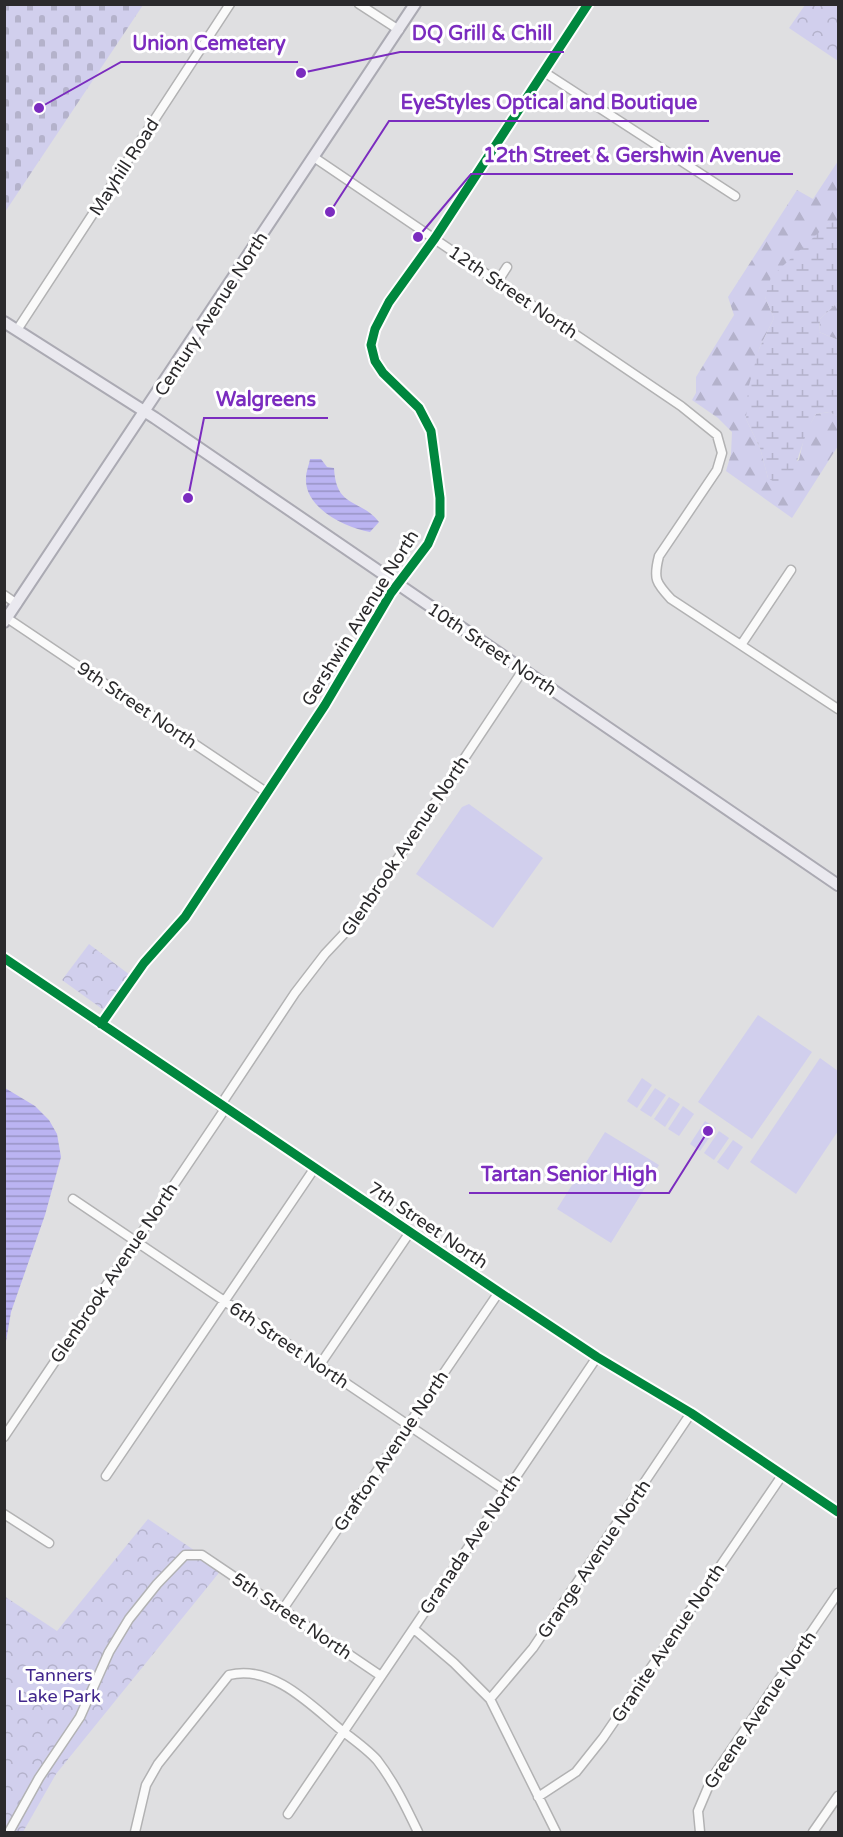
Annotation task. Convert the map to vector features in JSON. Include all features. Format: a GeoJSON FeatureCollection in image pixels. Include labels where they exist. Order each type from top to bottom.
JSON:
{"type":"FeatureCollection","features":[{"type":"Feature","properties":{"kind":"main road","name":"Century Avenue North"},"geometry":{"type":"LineString","coordinates":[[6,620],[416,4]]}},
{"type":"Feature","properties":{"kind":"main road","name":"10th Street North"},"geometry":{"type":"LineString","coordinates":[[4,322],[146,412],[838,885]]}},
{"type":"Feature","properties":{"kind":"street","name":"Mayhill Road"},"geometry":{"type":"LineString","coordinates":[[17,330],[230,4]]}},
{"type":"Feature","properties":{"kind":"street"},"geometry":{"type":"LineString","coordinates":[[359,4],[399,30]]}},
{"type":"Feature","properties":{"kind":"street","name":"Gershwin Avenue North"},"geometry":{"type":"LineString","coordinates":[[101,1024],[144,963],[185,917],[325,705],[398,585],[428,544],[440,516],[440,498],[431,431],[419,408],[382,373],[375,361],[371,345],[375,328],[389,302],[435,238],[588,4]]}},
{"type":"Feature","properties":{"kind":"street"},"geometry":{"type":"LineString","coordinates":[[544,72],[735,196]]}},
{"type":"Feature","properties":{"kind":"street","name":"12th Street North"},"geometry":{"type":"LineString","coordinates":[[315,158],[498,281],[709,427],[717,435],[722,453],[717,470],[659,556],[655,572],[658,584],[678,604],[741,645]]}},
{"type":"Feature","properties":{"kind":"street"},"geometry":{"type":"LineString","coordinates":[[498,281],[507,267]]}},
{"type":"Feature","properties":{"kind":"street"},"geometry":{"type":"LineString","coordinates":[[791,570],[741,645],[838,709]]}},
{"type":"Feature","properties":{"kind":"street"},"geometry":{"type":"LineString","coordinates":[[4,596],[17,604]]}},
{"type":"Feature","properties":{"kind":"street","name":"9th Street North"},"geometry":{"type":"LineString","coordinates":[[6,620],[266,792]]}},
{"type":"Feature","properties":{"kind":"street","name":"Glenbrook Avenue North"},"geometry":{"type":"LineString","coordinates":[[4,1437],[295,993],[325,954],[357,920],[523,670]]}},
{"type":"Feature","properties":{"kind":"street","name":"7th Street North"},"geometry":{"type":"LineString","coordinates":[[4,958],[499,1292],[597,1357],[691,1413],[838,1512]]}},
{"type":"Feature","properties":{"kind":"street"},"geometry":{"type":"LineString","coordinates":[[106,1476],[314,1169]]}},
{"type":"Feature","properties":{"kind":"street","name":"6th Street North"},"geometry":{"type":"LineString","coordinates":[[73,1199],[506,1491]]}},
{"type":"Feature","properties":{"kind":"street"},"geometry":{"type":"LineString","coordinates":[[320,1366],[410,1232]]}},
{"type":"Feature","properties":{"kind":"street","name":"Grafton Avenue North"},"geometry":{"type":"LineString","coordinates":[[283,1609],[499,1292]]}},
{"type":"Feature","properties":{"kind":"street","name":"Granada Ave North"},"geometry":{"type":"LineString","coordinates":[[288,1814],[597,1357]]}},
{"type":"Feature","properties":{"kind":"street","name":"Grange Avenue North"},"geometry":{"type":"LineString","coordinates":[[490,1699],[533,1648],[691,1413]]}},
{"type":"Feature","properties":{"kind":"street","name":"Granite Avenue North"},"geometry":{"type":"LineString","coordinates":[[538,1797],[576,1772],[603,1738],[783,1474]]}},
{"type":"Feature","properties":{"kind":"street"},"geometry":{"type":"LineString","coordinates":[[4,1514],[49,1544]]}},
{"type":"Feature","properties":{"kind":"street","name":"5th Street North"},"geometry":{"type":"LineString","coordinates":[[9,1833],[39,1778],[80,1717],[109,1652],[129,1619],[157,1584],[185,1555],[190,1553],[204,1556],[381,1676]]}},
{"type":"Feature","properties":{"kind":"street","name":"Greene Avenue North"},"geometry":{"type":"LineString","coordinates":[[700,1833],[698,1811],[712,1778],[838,1593]]}},
{"type":"Feature","properties":{"kind":"street"},"geometry":{"type":"LineString","coordinates":[[414,1629],[454,1663],[490,1699],[556,1833]]}},
{"type":"Feature","properties":{"kind":"street"},"geometry":{"type":"LineString","coordinates":[[135,1833],[146,1785],[150,1778],[187,1725],[229,1675],[243,1671],[296,1693],[375,1759],[398,1791],[418,1833]]}},
{"type":"Feature","properties":{"kind":"street"},"geometry":{"type":"LineString","coordinates":[[813,1833],[838,1797]]}},
{"type":"Feature","properties":{"kind":"green space"},"geometry":{"type":"Polygon","coordinates":[[[4,5],[143,5],[5,212],[4,5]]]}},
{"type":"Feature","properties":{"kind":"green space"},"geometry":{"type":"Polygon","coordinates":[[[805,5],[838,5],[838,61],[789,28],[805,5]]]}},
{"type":"Feature","properties":{"kind":"green space"},"geometry":{"type":"Polygon","coordinates":[[[838,161],[838,223],[829,223],[765,297],[774,318],[759,349],[746,419],[760,448],[768,478],[799,460],[805,433],[816,414],[830,412],[838,417],[838,446],[792,518],[726,471],[731,454],[732,432],[718,418],[692,400],[696,393],[696,377],[734,315],[728,297],[797,190],[813,199],[838,161]]]}},
{"type":"Feature","properties":{"kind":"green space"},"geometry":{"type":"Polygon","coordinates":[[[837,222],[838,302],[820,319],[819,332],[838,340],[838,417],[830,412],[816,414],[790,479],[777,484],[768,478],[760,448],[746,419],[748,389],[759,349],[774,318],[765,297],[771,277],[829,223],[837,222]]]}},
{"type":"Feature","properties":{"kind":"green space"},"geometry":{"type":"Polygon","coordinates":[[[838,302],[838,340],[819,332],[820,319],[838,302]]]}},
{"type":"Feature","properties":{"kind":"green space"},"geometry":{"type":"Polygon","coordinates":[[[469,804],[543,858],[493,928],[416,874],[462,807],[469,804]]]}},
{"type":"Feature","properties":{"kind":"green space"},"geometry":{"type":"Polygon","coordinates":[[[89,944],[130,975],[105,1011],[62,980],[89,944]]]}},
{"type":"Feature","properties":{"kind":"green space"},"geometry":{"type":"Polygon","coordinates":[[[758,1015],[812,1052],[752,1139],[698,1102],[758,1015]]]}},
{"type":"Feature","properties":{"kind":"green space"},"geometry":{"type":"Polygon","coordinates":[[[820,1058],[838,1071],[838,1131],[796,1194],[750,1162],[820,1058]]]}},
{"type":"Feature","properties":{"kind":"green space"},"geometry":{"type":"Polygon","coordinates":[[[642,1078],[652,1085],[637,1108],[627,1101],[642,1078]]]}},
{"type":"Feature","properties":{"kind":"green space"},"geometry":{"type":"Polygon","coordinates":[[[655,1088],[666,1095],[651,1117],[640,1110],[655,1088]]]}},
{"type":"Feature","properties":{"kind":"green space"},"geometry":{"type":"Polygon","coordinates":[[[669,1097],[680,1104],[665,1127],[654,1119],[669,1097]]]}},
{"type":"Feature","properties":{"kind":"green space"},"geometry":{"type":"Polygon","coordinates":[[[683,1106],[694,1114],[679,1136],[668,1129],[683,1106]]]}},
{"type":"Feature","properties":{"kind":"green space"},"geometry":{"type":"Polygon","coordinates":[[[705,1121],[716,1128],[700,1151],[690,1144],[705,1121]]]}},
{"type":"Feature","properties":{"kind":"green space"},"geometry":{"type":"Polygon","coordinates":[[[719,1131],[729,1138],[714,1160],[704,1153],[719,1131]]]}},
{"type":"Feature","properties":{"kind":"green space"},"geometry":{"type":"Polygon","coordinates":[[[605,1132],[659,1165],[611,1243],[557,1209],[605,1132]]]}},
{"type":"Feature","properties":{"kind":"green space"},"geometry":{"type":"Polygon","coordinates":[[[733,1140],[743,1147],[728,1170],[717,1162],[733,1140]]]}},
{"type":"Feature","properties":{"kind":"green space","name":"Tanners Lake Park"},"geometry":{"type":"Polygon","coordinates":[[[148,1519],[222,1569],[56,1774],[23,1832],[5,1832],[4,1596],[57,1631],[148,1519]]]}},
{"type":"Feature","properties":{"kind":"shaded area"},"geometry":{"type":"Polygon","coordinates":[[[310,459],[321,459],[327,467],[334,468],[339,490],[344,497],[372,514],[379,522],[370,532],[350,526],[328,515],[312,499],[307,489],[306,478],[310,459]]]}},
{"type":"Feature","properties":{"kind":"shaded area"},"geometry":{"type":"Polygon","coordinates":[[[5,1088],[35,1106],[49,1120],[57,1134],[61,1157],[45,1215],[11,1312],[5,1347],[5,1088]]]}},
{"type":"Feature","properties":{"kind":"cycle path"},"geometry":{"type":"LineString","coordinates":[[101,1024],[144,963],[185,917],[325,705],[391,593],[428,544],[440,516],[440,498],[431,431],[419,408],[383,373],[375,361],[371,345],[375,329],[389,302],[435,238],[588,4]]}},
{"type":"Feature","properties":{"kind":"cycle path"},"geometry":{"type":"LineString","coordinates":[[4,958],[499,1292],[597,1357],[691,1413],[838,1512]]}},
{"type":"Feature","properties":{"kind":"place","name":"DQ Grill & Chill"},"geometry":{"type":"Point","coordinates":[301,73]}},
{"type":"Feature","properties":{"kind":"place","name":"Union Cemetery"},"geometry":{"type":"Point","coordinates":[39,108]}},
{"type":"Feature","properties":{"kind":"place","name":"EyeStyles Optical and Boutique"},"geometry":{"type":"Point","coordinates":[330,212]}},
{"type":"Feature","properties":{"kind":"place","name":"12th Street & Gershwin Avenue"},"geometry":{"type":"Point","coordinates":[418,237]}},
{"type":"Feature","properties":{"kind":"place","name":"Walgreens"},"geometry":{"type":"Point","coordinates":[188,498]}},
{"type":"Feature","properties":{"kind":"place","name":"Tartan Senior High"},"geometry":{"type":"Point","coordinates":[708,1131]}}]}
